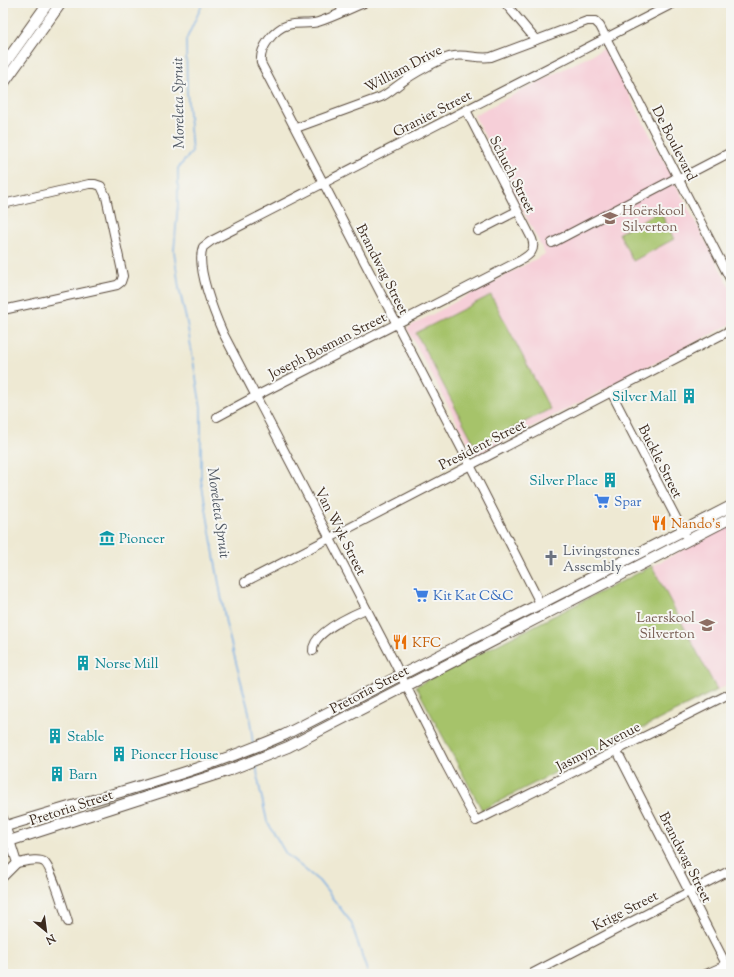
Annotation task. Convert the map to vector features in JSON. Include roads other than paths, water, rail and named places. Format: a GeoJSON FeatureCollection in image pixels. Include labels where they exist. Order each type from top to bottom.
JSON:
{"type":"FeatureCollection","features":[{"type":"Feature","properties":{"kind":"main road"},"geometry":{"type":"LineString","coordinates":[[3,66],[48,3]]}},
{"type":"Feature","properties":{"kind":"main road"},"geometry":{"type":"LineString","coordinates":[[3,84],[61,3]]}},
{"type":"Feature","properties":{"kind":"main road","name":"Pretoria Street"},"geometry":{"type":"LineString","coordinates":[[4,824],[117,794],[223,760],[284,735],[731,506]]}},
{"type":"Feature","properties":{"kind":"main road","name":"Pretoria Street"},"geometry":{"type":"LineString","coordinates":[[7,842],[227,771],[288,747],[731,518]]}},
{"type":"Feature","properties":{"kind":"main road"},"geometry":{"type":"LineString","coordinates":[[582,582],[591,582],[658,550],[670,550]]}},
{"type":"Feature","properties":{"kind":"street"},"geometry":{"type":"LineString","coordinates":[[340,3],[342,12]]}},
{"type":"Feature","properties":{"kind":"street","name":"Brandwag Street"},"geometry":{"type":"LineString","coordinates":[[364,3],[318,22],[286,25],[269,40],[262,52],[262,63],[540,603]]}},
{"type":"Feature","properties":{"kind":"street"},"geometry":{"type":"LineString","coordinates":[[505,3],[536,40]]}},
{"type":"Feature","properties":{"kind":"street","name":"Graniet Street"},"geometry":{"type":"LineString","coordinates":[[203,247],[218,237],[674,3]]}},
{"type":"Feature","properties":{"kind":"street","name":"William Drive"},"geometry":{"type":"LineString","coordinates":[[296,128],[381,97],[392,91],[403,81],[448,57],[491,57],[587,21],[593,21]]}},
{"type":"Feature","properties":{"kind":"street","name":"De Boulevard"},"geometry":{"type":"LineString","coordinates":[[593,21],[599,24],[731,281]]}},
{"type":"Feature","properties":{"kind":"street","name":"Schuch Street"},"geometry":{"type":"LineString","coordinates":[[466,110],[533,242],[532,250]]}},
{"type":"Feature","properties":{"kind":"street"},"geometry":{"type":"LineString","coordinates":[[552,243],[731,152]]}},
{"type":"Feature","properties":{"kind":"street"},"geometry":{"type":"LineString","coordinates":[[3,204],[89,184],[101,186],[106,197],[123,276],[121,282],[117,285],[3,310]]}},
{"type":"Feature","properties":{"kind":"street"},"geometry":{"type":"LineString","coordinates":[[478,231],[517,211]]}},
{"type":"Feature","properties":{"kind":"street","name":"Van Wyk Street"},"geometry":{"type":"LineString","coordinates":[[203,247],[201,252],[202,265],[214,313],[223,333],[406,685],[446,766],[476,821]]}},
{"type":"Feature","properties":{"kind":"street","name":"Joseph Bosman Street"},"geometry":{"type":"LineString","coordinates":[[217,417],[521,260],[530,254],[532,250]]}},
{"type":"Feature","properties":{"kind":"street","name":"President Street"},"geometry":{"type":"LineString","coordinates":[[245,582],[329,537],[731,330]]}},
{"type":"Feature","properties":{"kind":"street","name":"Buckle Street"},"geometry":{"type":"LineString","coordinates":[[611,392],[688,540]]}},
{"type":"Feature","properties":{"kind":"street"},"geometry":{"type":"LineString","coordinates":[[313,651],[313,646],[317,640],[334,625],[366,609]]}},
{"type":"Feature","properties":{"kind":"street","name":"Jasmyn Avenue"},"geometry":{"type":"LineString","coordinates":[[476,821],[731,693]]}},
{"type":"Feature","properties":{"kind":"street","name":"Brandwag Street"},"geometry":{"type":"LineString","coordinates":[[617,751],[731,974]]}},
{"type":"Feature","properties":{"kind":"street"},"geometry":{"type":"LineString","coordinates":[[4,824],[7,842],[17,864]]}},
{"type":"Feature","properties":{"kind":"street"},"geometry":{"type":"LineString","coordinates":[[3,877],[17,864],[40,861],[46,864],[52,875],[68,922]]}},
{"type":"Feature","properties":{"kind":"street","name":"Krige Street"},"geometry":{"type":"LineString","coordinates":[[531,974],[731,870]]}},
{"type":"Feature","properties":{"kind":"street"},"geometry":{"type":"LineString","coordinates":[[706,974],[726,965]]}},
{"type":"Feature","properties":{"kind":"waterway","name":"Moreleta Spruit"},"geometry":{"type":"LineString","coordinates":[[203,3],[186,40],[187,91],[192,152],[178,168],[178,203],[174,251],[179,288],[187,323],[201,408],[201,480],[226,624],[249,712],[253,744]]}},
{"type":"Feature","properties":{"kind":"waterway","name":"Moreleta Spruit"},"geometry":{"type":"LineString","coordinates":[[256,763],[267,821],[286,854],[319,881],[351,922],[368,974]]}},
{"type":"Feature","properties":{"kind":"place","name":"Hoërskool Silverton"},"geometry":{"type":"Point","coordinates":[610,218]}},
{"type":"Feature","properties":{"kind":"place","name":"Silver Mall"},"geometry":{"type":"Point","coordinates":[689,396]}},
{"type":"Feature","properties":{"kind":"place","name":"Silver Place"},"geometry":{"type":"Point","coordinates":[610,480]}},
{"type":"Feature","properties":{"kind":"place","name":"Spar"},"geometry":{"type":"Point","coordinates":[602,501]}},
{"type":"Feature","properties":{"kind":"place","name":"Nando's"},"geometry":{"type":"Point","coordinates":[659,523]}},
{"type":"Feature","properties":{"kind":"place","name":"Pioneer"},"geometry":{"type":"Point","coordinates":[107,538]}},
{"type":"Feature","properties":{"kind":"place","name":"Livingstones Assembly"},"geometry":{"type":"Point","coordinates":[551,558]}},
{"type":"Feature","properties":{"kind":"place","name":"Kit Kat C&C"},"geometry":{"type":"Point","coordinates":[421,595]}},
{"type":"Feature","properties":{"kind":"place","name":"Laerskool Silverton"},"geometry":{"type":"Point","coordinates":[707,625]}},
{"type":"Feature","properties":{"kind":"place","name":"KFC"},"geometry":{"type":"Point","coordinates":[400,642]}},
{"type":"Feature","properties":{"kind":"place","name":"Norse Mill"},"geometry":{"type":"Point","coordinates":[83,663]}},
{"type":"Feature","properties":{"kind":"place","name":"Stable"},"geometry":{"type":"Point","coordinates":[55,736]}},
{"type":"Feature","properties":{"kind":"place","name":"Pioneer House"},"geometry":{"type":"Point","coordinates":[119,754]}},
{"type":"Feature","properties":{"kind":"place","name":"Barn"},"geometry":{"type":"Point","coordinates":[57,774]}}]}
